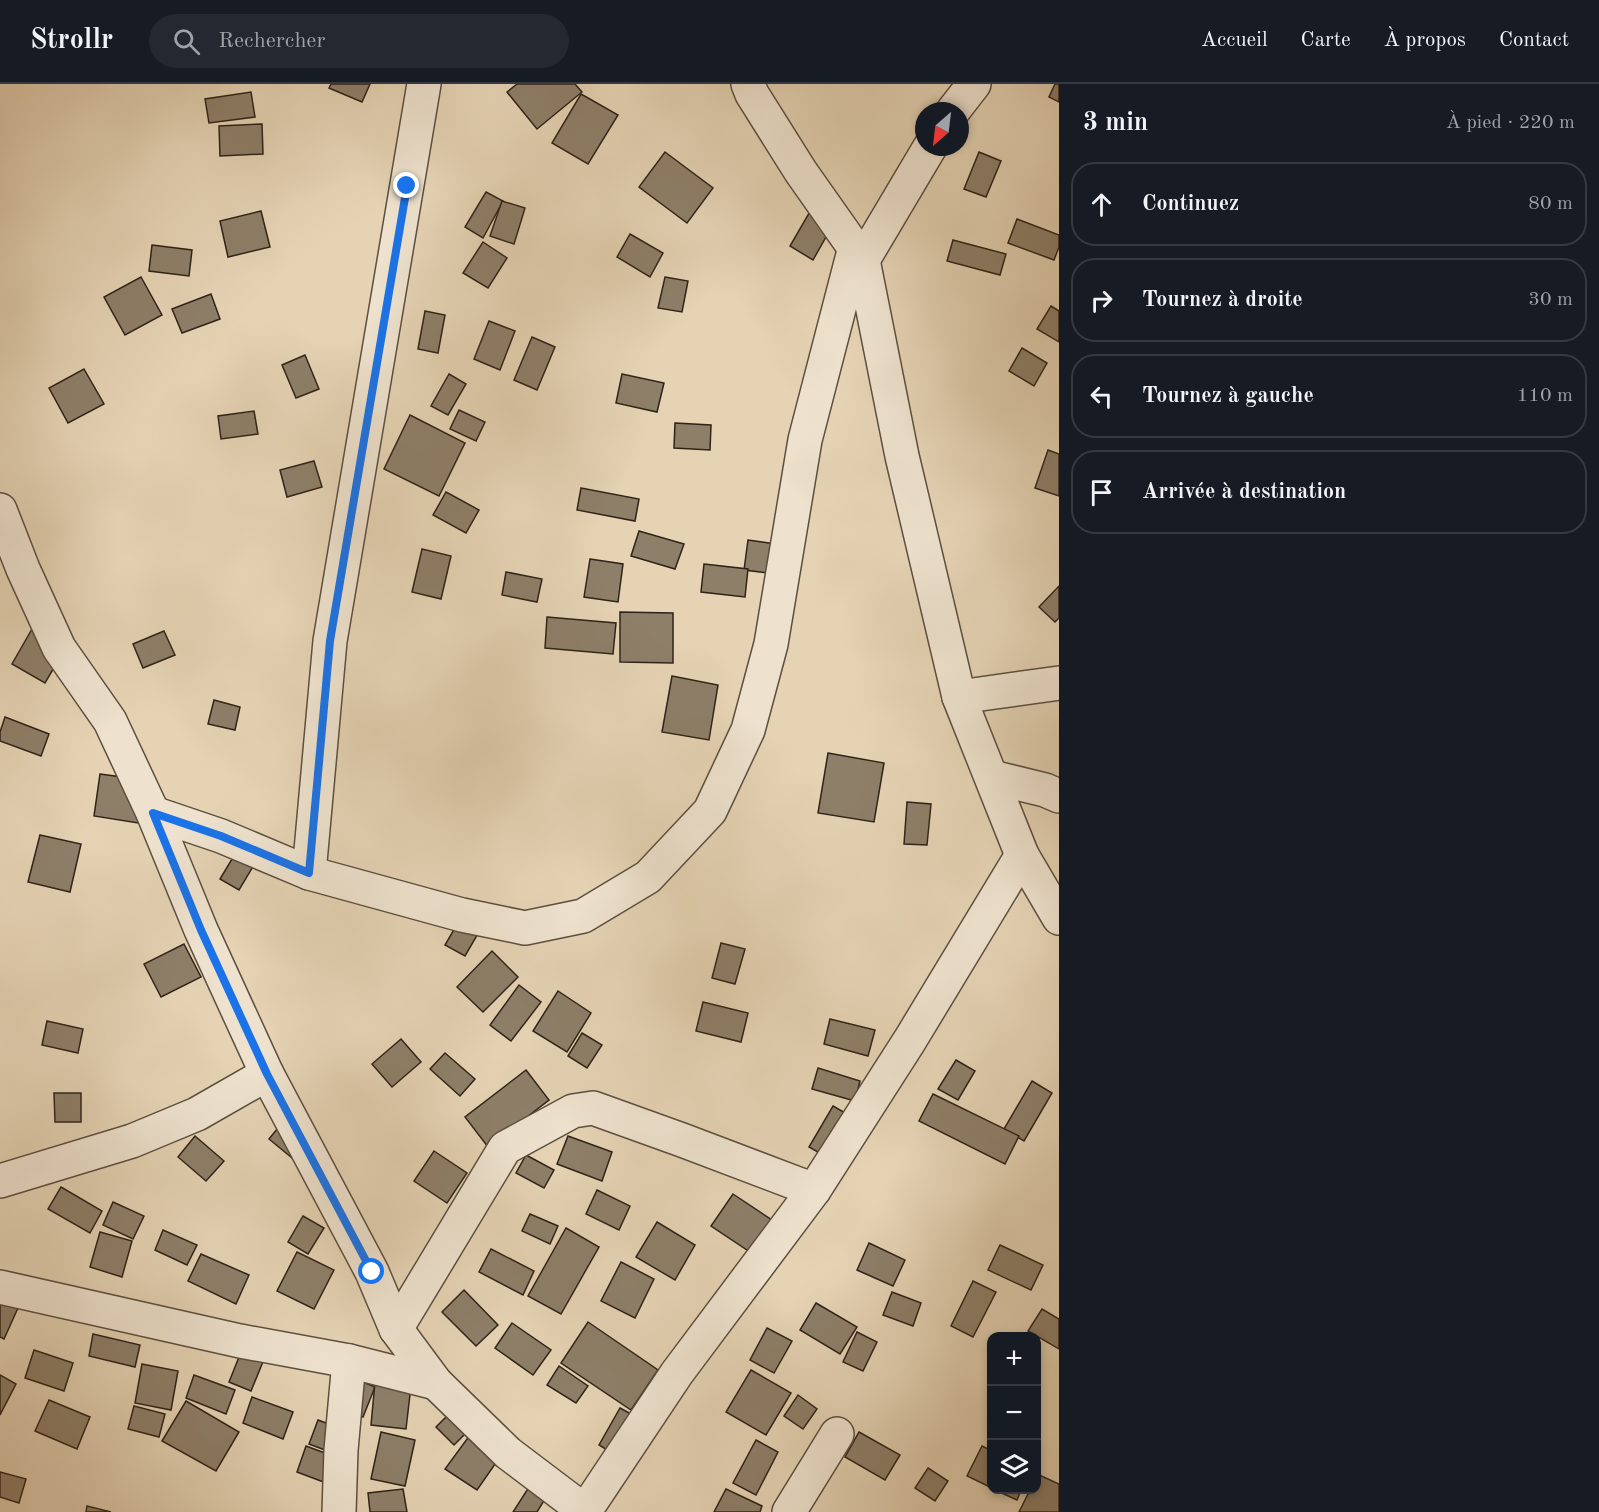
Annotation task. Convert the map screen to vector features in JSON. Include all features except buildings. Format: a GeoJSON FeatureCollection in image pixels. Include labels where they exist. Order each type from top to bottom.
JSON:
{"type":"FeatureCollection","features":[{"type":"Feature","properties":{"kind":"street"},"geometry":{"type":"LineString","coordinates":[[309,873],[330,641],[424,84]]}},
{"type":"Feature","properties":{"kind":"street"},"geometry":{"type":"LineString","coordinates":[[748,84],[801,172],[859,253],[902,456],[959,697],[1022,855],[1059,918]]}},
{"type":"Feature","properties":{"kind":"street"},"geometry":{"type":"LineString","coordinates":[[961,102],[974,84]]}},
{"type":"Feature","properties":{"kind":"street"},"geometry":{"type":"LineString","coordinates":[[153,813],[221,836],[309,873],[462,915],[525,928],[583,916],[648,877],[710,811],[748,730],[771,644],[805,440],[859,253],[924,156]]}},
{"type":"Feature","properties":{"kind":"street"},"geometry":{"type":"LineString","coordinates":[[0,510],[23,569],[59,648],[110,721],[153,813],[201,930],[267,1074],[372,1272],[396,1329],[436,1383],[508,1453],[586,1512],[677,1373],[814,1190],[910,1040],[1022,855]]}},
{"type":"Feature","properties":{"kind":"street"},"geometry":{"type":"LineString","coordinates":[[959,697],[1059,683]]}},
{"type":"Feature","properties":{"kind":"street"},"geometry":{"type":"LineString","coordinates":[[992,777],[1045,790],[1059,796]]}},
{"type":"Feature","properties":{"kind":"street"},"geometry":{"type":"LineString","coordinates":[[0,1182],[132,1141],[197,1114],[267,1074]]}},
{"type":"Feature","properties":{"kind":"street"},"geometry":{"type":"LineString","coordinates":[[396,1329],[505,1148],[573,1111],[593,1108],[814,1190]]}},
{"type":"Feature","properties":{"kind":"street"},"geometry":{"type":"LineString","coordinates":[[0,1287],[240,1341],[349,1361],[436,1383]]}},
{"type":"Feature","properties":{"kind":"street"},"geometry":{"type":"LineString","coordinates":[[339,1512],[341,1450],[349,1361]]}},
{"type":"Feature","properties":{"kind":"street"},"geometry":{"type":"LineString","coordinates":[[789,1512],[837,1434]]}},
{"type":"Feature","properties":{"kind":"route"},"geometry":{"type":"LineString","coordinates":[[372,1272],[267,1074],[201,930],[153,813],[221,836],[309,873],[330,641],[407,186]]}}]}
